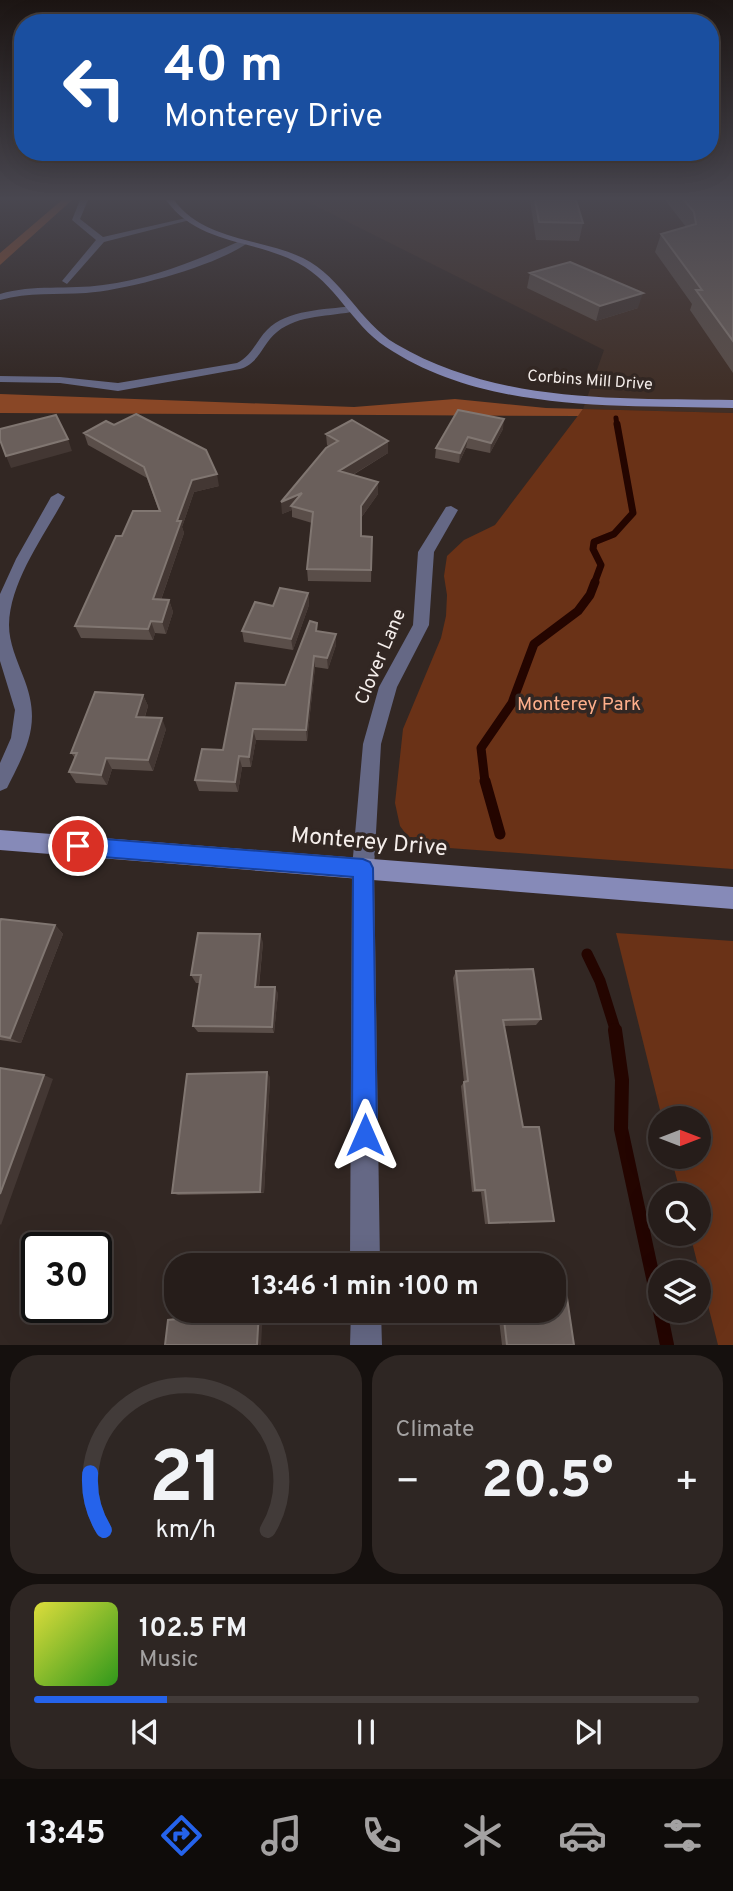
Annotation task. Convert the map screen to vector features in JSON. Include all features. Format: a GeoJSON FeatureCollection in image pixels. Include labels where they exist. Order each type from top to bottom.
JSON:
{"type":"FeatureCollection","features":[{"type":"Feature","properties":{"kind":"street"},"geometry":{"type":"LineString","coordinates":[[67,281],[82,263]]}},
{"type":"Feature","properties":{"kind":"street"},"geometry":{"type":"LineString","coordinates":[[0,297],[30,291],[88,290],[169,273],[201,263]]}},
{"type":"Feature","properties":{"kind":"street","name":"Corbins Mill Drive"},"geometry":{"type":"LineString","coordinates":[[305,263],[333,281],[352,309],[390,345],[446,373],[520,392],[577,398],[733,404]]}},
{"type":"Feature","properties":{"kind":"street"},"geometry":{"type":"LineString","coordinates":[[0,379],[60,380],[118,387],[240,366],[254,359],[273,330],[303,317],[352,309]]}},
{"type":"Feature","properties":{"kind":"street"},"geometry":{"type":"LineString","coordinates":[[0,782],[21,738],[24,722],[23,708],[2,647],[2,609],[9,590],[58,497]]}},
{"type":"Feature","properties":{"kind":"street","name":"Clover Lane"},"geometry":{"type":"LineString","coordinates":[[365,1253],[363,868],[372,744],[388,687],[421,625],[426,552],[451,510]]}},
{"type":"Feature","properties":{"kind":"street","name":"Monterey Drive"},"geometry":{"type":"LineString","coordinates":[[0,840],[733,898]]}},
{"type":"Feature","properties":{"kind":"street"},"geometry":{"type":"LineString","coordinates":[[366,1323],[366,1345]]}},
{"type":"Feature","properties":{"kind":"shaded area"},"geometry":{"type":"Polygon","coordinates":[[[430,263],[733,263],[733,413],[583,409],[604,350],[430,263]]]}},
{"type":"Feature","properties":{"kind":"shaded area"},"geometry":{"type":"Polygon","coordinates":[[[0,394],[354,407],[455,399],[583,409],[578,416],[0,413],[0,394]]]}},
{"type":"Feature","properties":{"kind":"green space","name":"Monterey Park"},"geometry":{"type":"Polygon","coordinates":[[[583,409],[733,413],[733,869],[422,846],[409,838],[400,826],[395,803],[403,729],[441,638],[446,616],[444,576],[447,556],[464,540],[495,525],[583,409]]]}},
{"type":"Feature","properties":{"kind":"green space"},"geometry":{"type":"Polygon","coordinates":[[[616,933],[733,941],[733,1345],[718,1345],[711,1317],[711,1260],[697,1260],[693,1246],[711,1246],[711,1183],[678,1183],[674,1169],[711,1169],[711,1106],[659,1106],[616,933]]]}},
{"type":"Feature","properties":{"kind":"building"},"geometry":{"type":"Polygon","coordinates":[[[572,263],[643,293],[600,306],[530,273],[572,263]]]}},
{"type":"Feature","properties":{"kind":"building"},"geometry":{"type":"Polygon","coordinates":[[[682,263],[733,263],[733,341],[696,290],[702,290],[682,263]]]}},
{"type":"Feature","properties":{"kind":"building"},"geometry":{"type":"Polygon","coordinates":[[[458,410],[504,419],[491,443],[468,437],[460,453],[436,448],[458,410]]]}},
{"type":"Feature","properties":{"kind":"building"},"geometry":{"type":"Polygon","coordinates":[[[136,414],[206,450],[217,474],[192,480],[177,521],[181,521],[153,599],[169,600],[162,622],[151,621],[148,629],[75,626],[116,536],[122,536],[133,511],[160,511],[144,467],[84,433],[106,421],[114,425],[136,414]]]}},
{"type":"Feature","properties":{"kind":"building"},"geometry":{"type":"Polygon","coordinates":[[[56,415],[68,439],[6,456],[0,440],[0,429],[56,415]]]}},
{"type":"Feature","properties":{"kind":"building"},"geometry":{"type":"Polygon","coordinates":[[[352,420],[388,441],[339,471],[378,482],[361,506],[361,536],[372,537],[371,570],[307,569],[313,512],[291,506],[302,493],[281,502],[326,448],[338,441],[326,434],[352,420]]]}},
{"type":"Feature","properties":{"kind":"building"},"geometry":{"type":"Polygon","coordinates":[[[280,588],[308,593],[291,639],[242,631],[255,602],[273,606],[280,588]]]}},
{"type":"Feature","properties":{"kind":"building"},"geometry":{"type":"Polygon","coordinates":[[[310,621],[317,623],[316,631],[336,634],[327,658],[314,656],[306,730],[253,729],[249,757],[239,756],[235,782],[195,780],[202,749],[223,750],[236,683],[285,685],[310,621]]]}},
{"type":"Feature","properties":{"kind":"building"},"geometry":{"type":"Polygon","coordinates":[[[95,692],[143,695],[136,717],[162,718],[148,760],[106,758],[101,775],[69,772],[77,753],[71,753],[95,692]]]}},
{"type":"Feature","properties":{"kind":"building"},"geometry":{"type":"Polygon","coordinates":[[[1,919],[55,925],[10,1038],[0,1036],[1,919]]]}},
{"type":"Feature","properties":{"kind":"building"},"geometry":{"type":"Polygon","coordinates":[[[198,933],[260,934],[255,987],[275,987],[272,1027],[193,1026],[201,975],[191,975],[198,933]]]}},
{"type":"Feature","properties":{"kind":"building"},"geometry":{"type":"Polygon","coordinates":[[[533,969],[541,1019],[503,1020],[523,1127],[539,1127],[554,1221],[489,1223],[485,1190],[475,1190],[464,1082],[468,1081],[456,971],[533,969]]]}},
{"type":"Feature","properties":{"kind":"building"},"geometry":{"type":"Polygon","coordinates":[[[0,1068],[44,1075],[0,1194],[0,1068]]]}},
{"type":"Feature","properties":{"kind":"building"},"geometry":{"type":"Polygon","coordinates":[[[267,1072],[260,1192],[172,1193],[187,1074],[267,1072]]]}},
{"type":"Feature","properties":{"kind":"building"},"geometry":{"type":"Polygon","coordinates":[[[566,1291],[574,1345],[507,1345],[504,1323],[566,1323],[566,1291]]]}},
{"type":"Feature","properties":{"kind":"building"},"geometry":{"type":"Polygon","coordinates":[[[168,1323],[258,1323],[257,1345],[165,1345],[168,1323]]]}},
{"type":"Feature","properties":{"kind":"waterway"},"geometry":{"type":"LineString","coordinates":[[616,418],[617,426]]}},
{"type":"Feature","properties":{"kind":"waterway"},"geometry":{"type":"LineString","coordinates":[[594,584],[601,565],[593,549],[594,542],[614,534],[633,513],[617,424]]}},
{"type":"Feature","properties":{"kind":"waterway"},"geometry":{"type":"LineString","coordinates":[[485,782],[481,748],[512,703],[534,644],[578,611],[590,595],[595,582]]}},
{"type":"Feature","properties":{"kind":"waterway"},"geometry":{"type":"LineString","coordinates":[[485,781],[500,834]]}},
{"type":"Feature","properties":{"kind":"waterway"},"geometry":{"type":"LineString","coordinates":[[587,954],[600,981],[616,1032]]}},
{"type":"Feature","properties":{"kind":"waterway"},"geometry":{"type":"LineString","coordinates":[[615,1030],[622,1080],[621,1129],[649,1260]]}},
{"type":"Feature","properties":{"kind":"waterway"},"geometry":{"type":"LineString","coordinates":[[662,1323],[667,1345]]}},
{"type":"Feature","properties":{"kind":"route"},"geometry":{"type":"LineString","coordinates":[[78,846],[363,868],[365,1135]]}}]}
